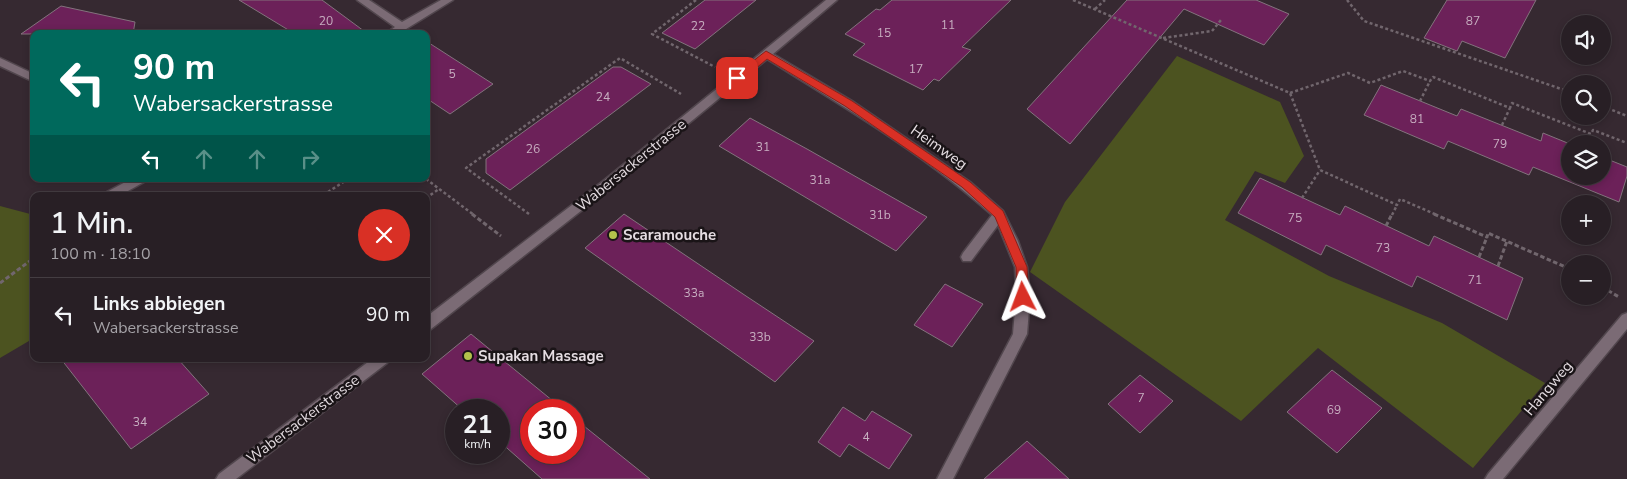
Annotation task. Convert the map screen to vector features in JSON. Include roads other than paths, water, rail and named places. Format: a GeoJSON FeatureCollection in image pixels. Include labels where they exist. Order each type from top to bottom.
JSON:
{"type":"FeatureCollection","features":[{"type":"Feature","properties":{"kind":"street"},"geometry":{"type":"LineString","coordinates":[[362,0],[402,27]]}},
{"type":"Feature","properties":{"kind":"street"},"geometry":{"type":"LineString","coordinates":[[397,30],[448,0]]}},
{"type":"Feature","properties":{"kind":"street","name":"Wabersackerstrasse"},"geometry":{"type":"LineString","coordinates":[[430,322],[550,230],[832,0]]}},
{"type":"Feature","properties":{"kind":"street","name":"Heimweg"},"geometry":{"type":"LineString","coordinates":[[766,54],[848,104],[966,184],[999,214],[1021,267],[1023,297],[1020,334],[945,479]]}},
{"type":"Feature","properties":{"kind":"street"},"geometry":{"type":"LineString","coordinates":[[0,62],[30,76]]}},
{"type":"Feature","properties":{"kind":"street"},"geometry":{"type":"LineString","coordinates":[[116,192],[135,182]]}},
{"type":"Feature","properties":{"kind":"street"},"geometry":{"type":"LineString","coordinates":[[967,257],[999,214]]}},
{"type":"Feature","properties":{"kind":"street","name":"Hangweg"},"geometry":{"type":"LineString","coordinates":[[1493,479],[1627,319]]}},
{"type":"Feature","properties":{"kind":"street","name":"Wabersackerstrasse"},"geometry":{"type":"LineString","coordinates":[[224,479],[378,362]]}},
{"type":"Feature","properties":{"kind":"place","name":"Scaramouche"},"geometry":{"type":"Point","coordinates":[613,235]}},
{"type":"Feature","properties":{"kind":"place","name":"Supakan Massage"},"geometry":{"type":"Point","coordinates":[468,356]}}]}
